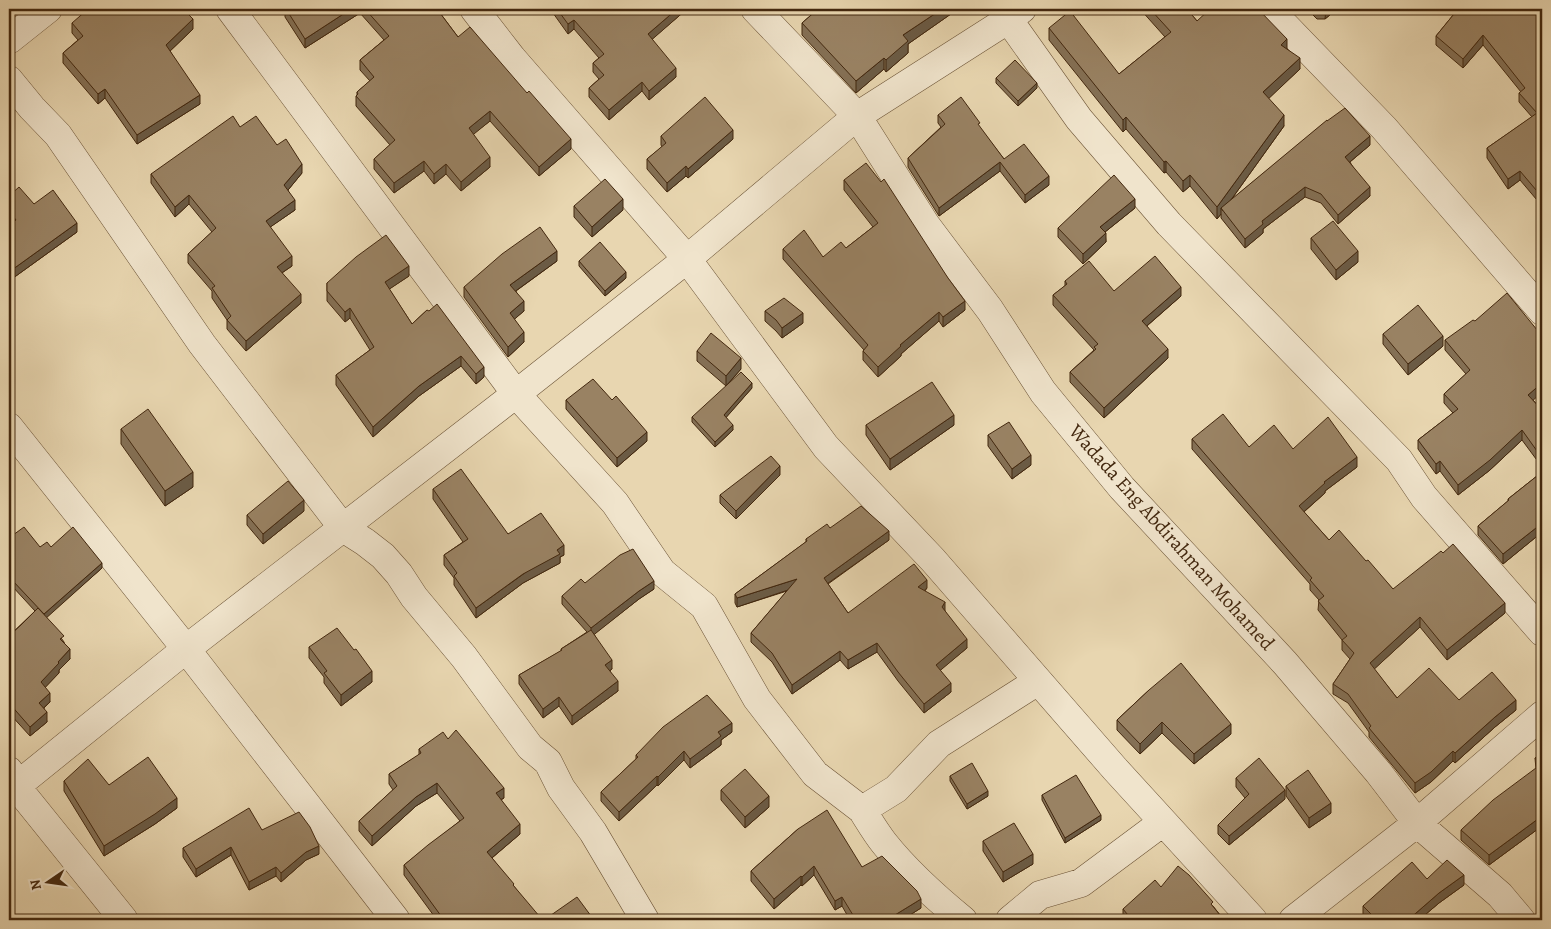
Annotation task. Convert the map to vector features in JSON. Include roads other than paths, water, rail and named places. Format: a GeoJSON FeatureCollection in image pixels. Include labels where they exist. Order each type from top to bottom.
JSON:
{"type":"FeatureCollection","features":[{"type":"Feature","properties":{"kind":"street"},"geometry":{"type":"LineString","coordinates":[[9,40],[48,9]]}},
{"type":"Feature","properties":{"kind":"street"},"geometry":{"type":"LineString","coordinates":[[230,9],[516,394],[615,503],[662,572],[704,606],[757,698],[815,774],[862,810],[883,842],[910,872],[963,920]]}},
{"type":"Feature","properties":{"kind":"street"},"geometry":{"type":"LineString","coordinates":[[474,9],[512,58],[687,259],[826,447],[933,560],[1114,769],[1253,920]]}},
{"type":"Feature","properties":{"kind":"street","name":"Wadada Eng Abdirahman Mohamed"},"geometry":{"type":"LineString","coordinates":[[755,9],[857,116],[926,225],[990,310],[1043,392],[1122,488],[1285,663],[1378,772],[1417,823],[1500,895],[1521,920]]}},
{"type":"Feature","properties":{"kind":"street"},"geometry":{"type":"LineString","coordinates":[[1269,9],[1384,128],[1542,311]]}},
{"type":"Feature","properties":{"kind":"street"},"geometry":{"type":"LineString","coordinates":[[124,920],[11,783],[516,394],[687,259],[857,116],[1011,12],[1079,118],[1169,224],[1399,460],[1424,497],[1542,632]]}},
{"type":"Feature","properties":{"kind":"street"},"geometry":{"type":"LineString","coordinates":[[9,80],[58,135],[202,344],[343,528],[383,556],[399,574],[414,597],[464,657],[530,747],[548,762],[561,788],[593,832],[645,920]]}},
{"type":"Feature","properties":{"kind":"street"},"geometry":{"type":"LineString","coordinates":[[9,427],[186,649],[396,920]]}},
{"type":"Feature","properties":{"kind":"street"},"geometry":{"type":"LineString","coordinates":[[862,810],[896,789],[939,744],[1038,681]]}},
{"type":"Feature","properties":{"kind":"street"},"geometry":{"type":"LineString","coordinates":[[1293,920],[1417,823],[1542,715]]}},
{"type":"Feature","properties":{"kind":"street"},"geometry":{"type":"LineString","coordinates":[[1010,920],[1040,895],[1081,883],[1163,822]]}}]}
